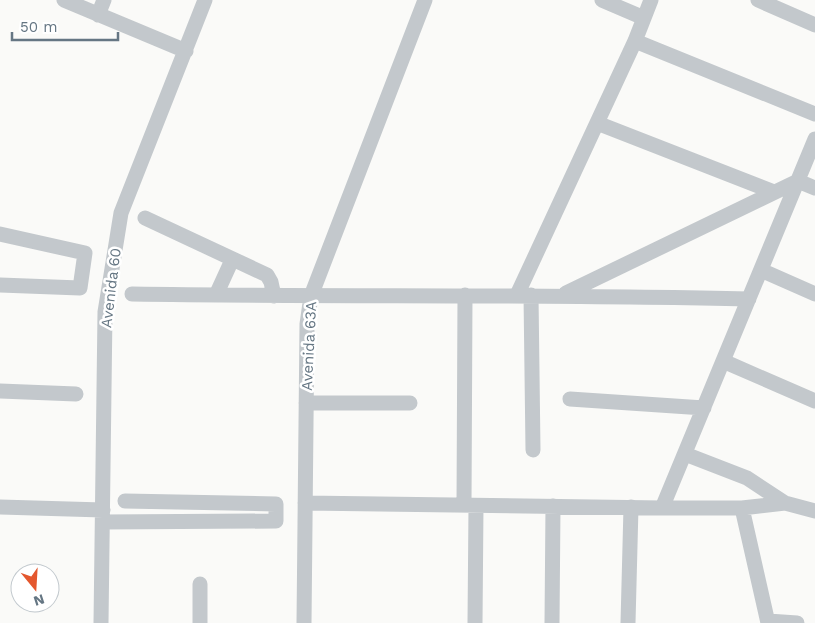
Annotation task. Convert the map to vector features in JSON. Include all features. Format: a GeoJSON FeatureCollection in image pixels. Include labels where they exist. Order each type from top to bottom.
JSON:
{"type":"FeatureCollection","features":[{"type":"Feature","properties":{"kind":"street"},"geometry":{"type":"LineString","coordinates":[[64,0],[186,51]]}},
{"type":"Feature","properties":{"kind":"street"},"geometry":{"type":"LineString","coordinates":[[98,15],[104,0]]}},
{"type":"Feature","properties":{"kind":"street","name":"Avenida 60"},"geometry":{"type":"LineString","coordinates":[[101,623],[105,312],[121,213],[205,0]]}},
{"type":"Feature","properties":{"kind":"street","name":"Avenida 63A"},"geometry":{"type":"LineString","coordinates":[[304,623],[307,324],[311,296],[425,0]]}},
{"type":"Feature","properties":{"kind":"street"},"geometry":{"type":"LineString","coordinates":[[602,0],[644,18]]}},
{"type":"Feature","properties":{"kind":"street"},"geometry":{"type":"LineString","coordinates":[[533,450],[524,295],[651,0]]}},
{"type":"Feature","properties":{"kind":"street"},"geometry":{"type":"LineString","coordinates":[[761,0],[815,25]]}},
{"type":"Feature","properties":{"kind":"street"},"geometry":{"type":"LineString","coordinates":[[634,42],[815,114]]}},
{"type":"Feature","properties":{"kind":"street"},"geometry":{"type":"LineString","coordinates":[[597,123],[774,192]]}},
{"type":"Feature","properties":{"kind":"street"},"geometry":{"type":"LineString","coordinates":[[662,508],[815,139]]}},
{"type":"Feature","properties":{"kind":"street"},"geometry":{"type":"LineString","coordinates":[[563,294],[798,181],[815,188]]}},
{"type":"Feature","properties":{"kind":"street"},"geometry":{"type":"LineString","coordinates":[[145,218],[266,275],[271,282],[274,296]]}},
{"type":"Feature","properties":{"kind":"street"},"geometry":{"type":"LineString","coordinates":[[0,234],[85,253],[80,288],[0,285]]}},
{"type":"Feature","properties":{"kind":"street"},"geometry":{"type":"LineString","coordinates":[[216,295],[232,260]]}},
{"type":"Feature","properties":{"kind":"street"},"geometry":{"type":"LineString","coordinates":[[761,270],[815,294]]}},
{"type":"Feature","properties":{"kind":"street"},"geometry":{"type":"LineString","coordinates":[[132,294],[311,296],[563,294],[749,299]]}},
{"type":"Feature","properties":{"kind":"street"},"geometry":{"type":"LineString","coordinates":[[465,295],[475,623]]}},
{"type":"Feature","properties":{"kind":"street"},"geometry":{"type":"LineString","coordinates":[[723,362],[815,402]]}},
{"type":"Feature","properties":{"kind":"street"},"geometry":{"type":"LineString","coordinates":[[0,391],[76,394]]}},
{"type":"Feature","properties":{"kind":"street"},"geometry":{"type":"LineString","coordinates":[[570,399],[704,408]]}},
{"type":"Feature","properties":{"kind":"street"},"geometry":{"type":"LineString","coordinates":[[306,403],[410,403]]}},
{"type":"Feature","properties":{"kind":"street"},"geometry":{"type":"LineString","coordinates":[[685,454],[747,478],[785,503],[815,511]]}},
{"type":"Feature","properties":{"kind":"street"},"geometry":{"type":"LineString","coordinates":[[0,507],[103,516],[276,521],[276,504],[124,501]]}},
{"type":"Feature","properties":{"kind":"street"},"geometry":{"type":"LineString","coordinates":[[305,503],[662,508],[742,508],[785,503]]}},
{"type":"Feature","properties":{"kind":"street"},"geometry":{"type":"LineString","coordinates":[[552,623],[553,506]]}},
{"type":"Feature","properties":{"kind":"street"},"geometry":{"type":"LineString","coordinates":[[628,623],[631,507]]}},
{"type":"Feature","properties":{"kind":"street"},"geometry":{"type":"LineString","coordinates":[[742,508],[768,622],[797,623]]}},
{"type":"Feature","properties":{"kind":"street"},"geometry":{"type":"LineString","coordinates":[[200,584],[200,623]]}}]}
